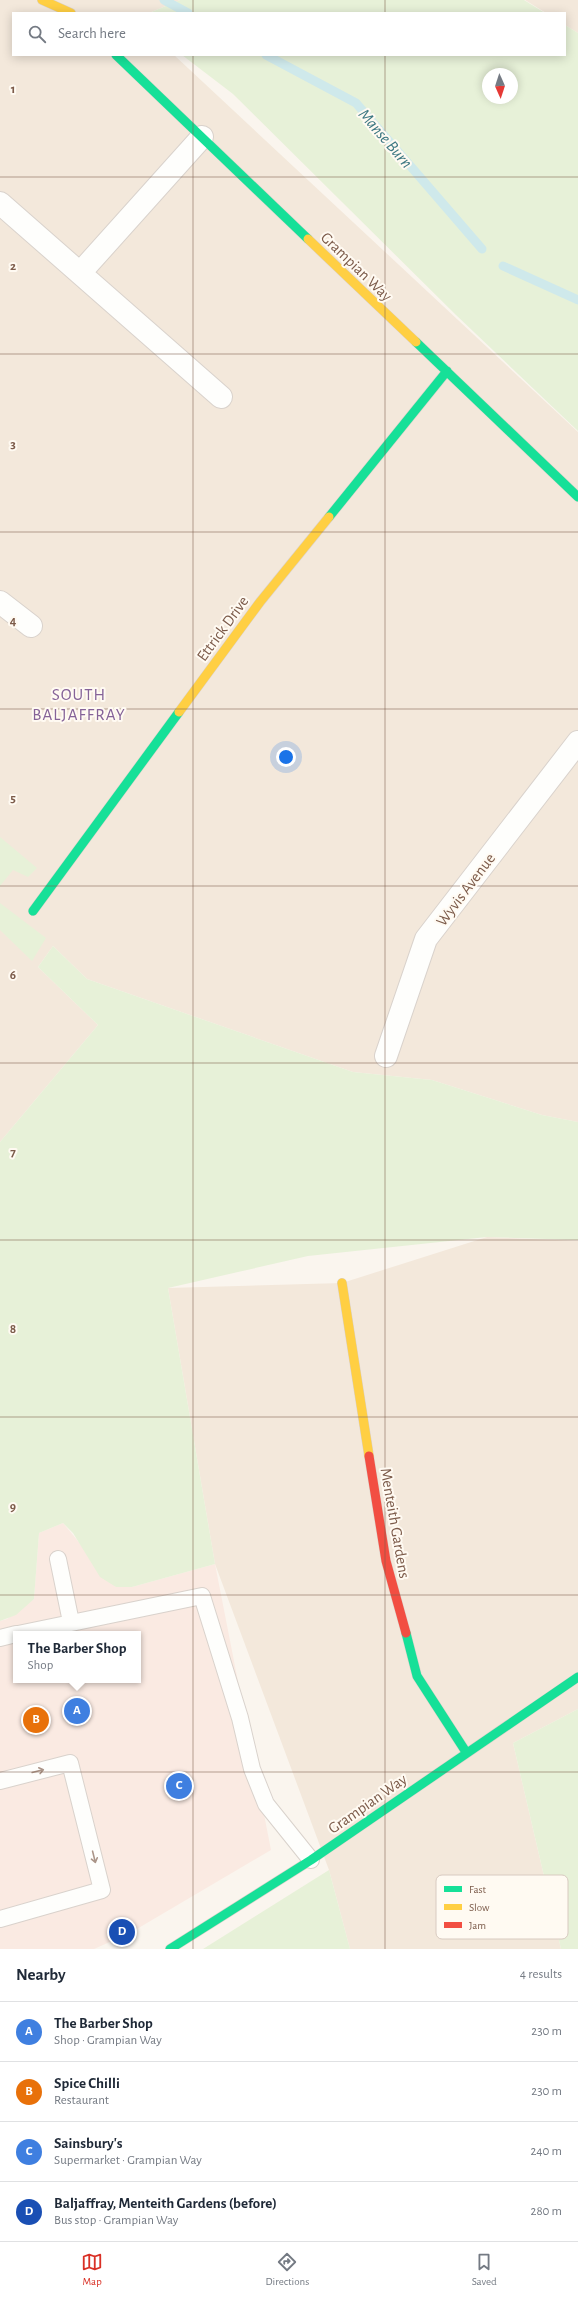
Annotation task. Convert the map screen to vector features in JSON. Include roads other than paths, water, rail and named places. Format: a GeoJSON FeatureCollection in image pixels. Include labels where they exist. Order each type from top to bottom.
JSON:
{"type":"FeatureCollection","features":[{"type":"Feature","properties":{"kind":"street"},"geometry":{"type":"LineString","coordinates":[[42,0],[69,12]]}},
{"type":"Feature","properties":{"kind":"street","name":"Grampian Way"},"geometry":{"type":"LineString","coordinates":[[117,56],[399,328],[447,371],[578,497]]}},
{"type":"Feature","properties":{"kind":"street"},"geometry":{"type":"LineString","coordinates":[[80,273],[202,137]]}},
{"type":"Feature","properties":{"kind":"street"},"geometry":{"type":"LineString","coordinates":[[0,203],[221,396]]}},
{"type":"Feature","properties":{"kind":"street","name":"Ettrick Drive"},"geometry":{"type":"LineString","coordinates":[[33,912],[260,602],[447,371]]}},
{"type":"Feature","properties":{"kind":"street"},"geometry":{"type":"LineString","coordinates":[[0,602],[31,626]]}},
{"type":"Feature","properties":{"kind":"street","name":"Wyvis Avenue"},"geometry":{"type":"LineString","coordinates":[[386,1056],[426,940],[578,742]]}},
{"type":"Feature","properties":{"kind":"street","name":"Menteith Gardens"},"geometry":{"type":"LineString","coordinates":[[342,1283],[386,1561],[417,1676],[466,1752]]}},
{"type":"Feature","properties":{"kind":"street","name":"Grampian Way"},"geometry":{"type":"LineString","coordinates":[[170,1949],[311,1860],[466,1752],[578,1677]]}},
{"type":"Feature","properties":{"kind":"lane"},"geometry":{"type":"LineString","coordinates":[[58,1559],[71,1622]]}},
{"type":"Feature","properties":{"kind":"lane"},"geometry":{"type":"LineString","coordinates":[[30,1631],[202,1596],[240,1718],[252,1769],[266,1804],[311,1860]]}},
{"type":"Feature","properties":{"kind":"lane"},"geometry":{"type":"LineString","coordinates":[[0,1638],[13,1635]]}},
{"type":"Feature","properties":{"kind":"lane"},"geometry":{"type":"LineString","coordinates":[[0,1781],[70,1764],[102,1890],[0,1919]]}},
{"type":"Feature","properties":{"kind":"waterway","name":"Manse Burn"},"geometry":{"type":"LineString","coordinates":[[164,0],[186,12]]}},
{"type":"Feature","properties":{"kind":"waterway","name":"Manse Burn"},"geometry":{"type":"LineString","coordinates":[[268,56],[356,103],[482,249]]}},
{"type":"Feature","properties":{"kind":"waterway","name":"Manse Burn"},"geometry":{"type":"LineString","coordinates":[[503,266],[578,300]]}},
{"type":"Feature","properties":{"kind":"place","name":"The Barber Shop"},"geometry":{"type":"Point","coordinates":[77,1711]}},
{"type":"Feature","properties":{"kind":"place","name":"Spice Chilli"},"geometry":{"type":"Point","coordinates":[36,1720]}},
{"type":"Feature","properties":{"kind":"place","name":"Sainsbury's"},"geometry":{"type":"Point","coordinates":[179,1786]}},
{"type":"Feature","properties":{"kind":"place","name":"Baljaffray, Menteith Gardens (before)"},"geometry":{"type":"Point","coordinates":[122,1932]}},
{"type":"Feature","properties":{"kind":"district","name":"SOUTH BALJAFFRAY"},"geometry":{"type":"Point","coordinates":[79,704]}}]}
